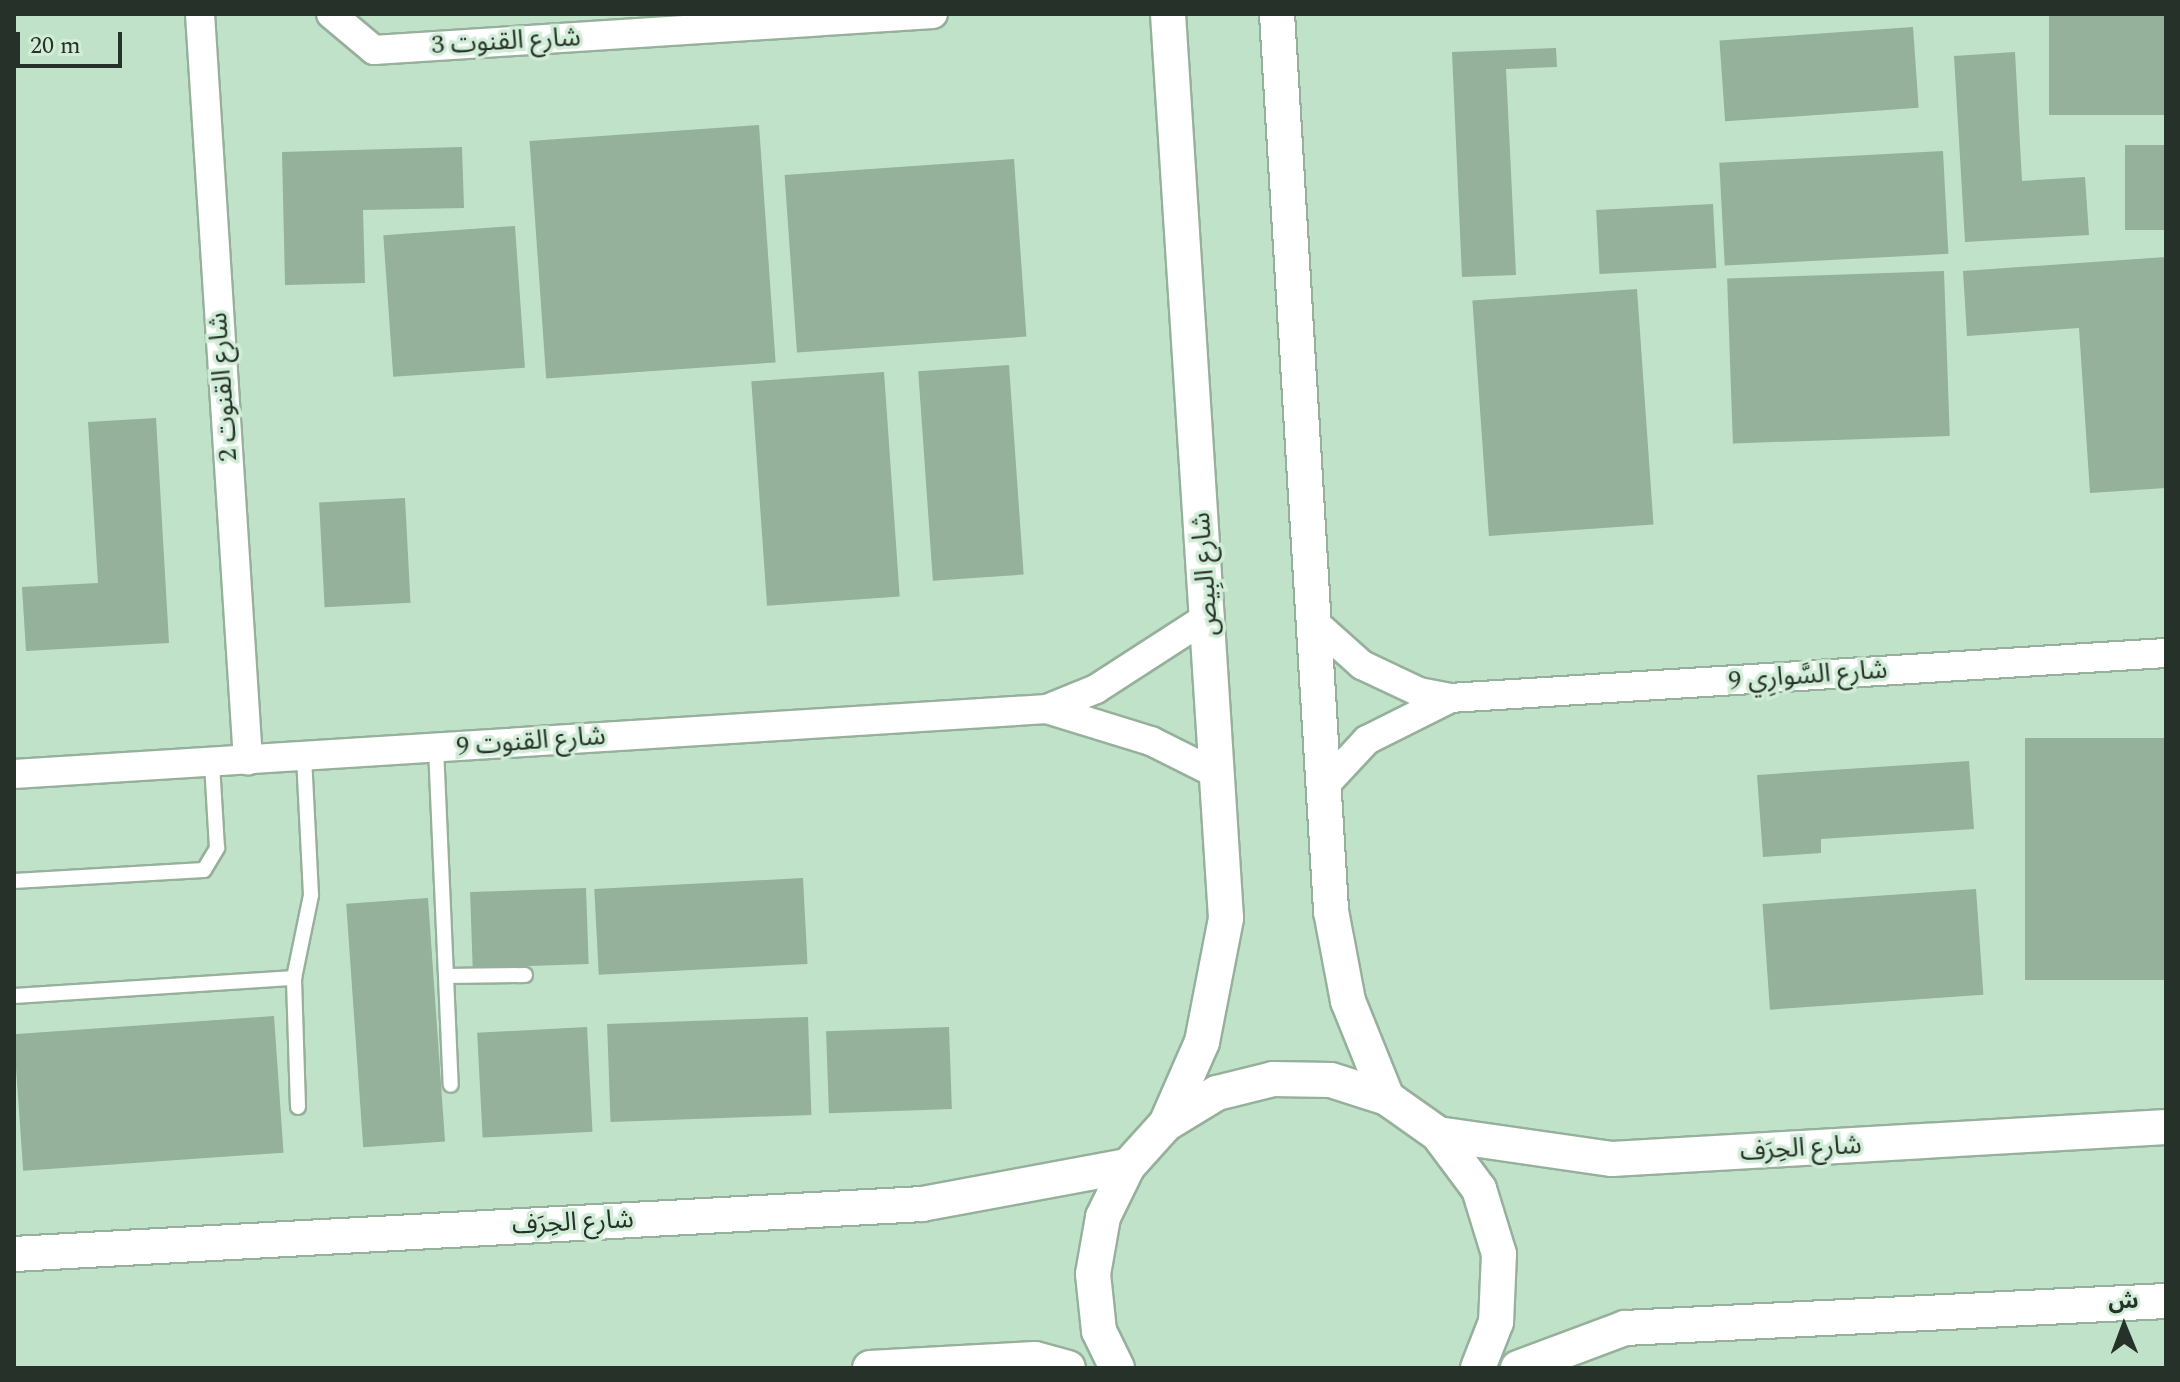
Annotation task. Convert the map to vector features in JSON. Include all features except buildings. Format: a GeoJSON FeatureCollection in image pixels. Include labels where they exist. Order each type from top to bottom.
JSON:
{"type":"FeatureCollection","features":[{"type":"Feature","properties":{"kind":"street","name":"شارع القنوت 3"},"geometry":{"type":"LineString","coordinates":[[331,14],[374,50],[933,14]]}},
{"type":"Feature","properties":{"kind":"street","name":"شارع البِيص"},"geometry":{"type":"LineString","coordinates":[[1166,1124],[1202,1042],[1226,918],[1168,14]]}},
{"type":"Feature","properties":{"kind":"street"},"geometry":{"type":"LineString","coordinates":[[1277,14],[1331,911],[1348,1001],[1387,1098]]}},
{"type":"Feature","properties":{"kind":"street","name":"شارع القنوت 2"},"geometry":{"type":"LineString","coordinates":[[206,15],[248,760]]}},
{"type":"Feature","properties":{"kind":"street","name":"شارع القنوت 9"},"geometry":{"type":"LineString","coordinates":[[14,774],[1047,709],[1096,689],[1209,616]]}},
{"type":"Feature","properties":{"kind":"street","name":"شارع السَّوارِي 9"},"geometry":{"type":"LineString","coordinates":[[1315,623],[1375,673],[1450,698],[2166,653]]}},
{"type":"Feature","properties":{"kind":"street","name":"شارع السَّوارِي 9"},"geometry":{"type":"LineString","coordinates":[[1325,785],[1367,740],[1450,698]]}},
{"type":"Feature","properties":{"kind":"street","name":"شارع القنوت 9"},"geometry":{"type":"LineString","coordinates":[[1047,709],[1151,741],[1219,775]]}},
{"type":"Feature","properties":{"kind":"street"},"geometry":{"type":"LineString","coordinates":[[1117,1368],[1099,1331],[1093,1274],[1103,1217],[1128,1166],[1166,1124],[1217,1093],[1273,1079],[1331,1080],[1387,1098],[1438,1134],[1479,1189],[1499,1254],[1496,1322],[1478,1368]]}},
{"type":"Feature","properties":{"kind":"street","name":"شارع الحِرَف"},"geometry":{"type":"LineString","coordinates":[[1438,1134],[1612,1159],[2166,1127]]}},
{"type":"Feature","properties":{"kind":"street","name":"شارع الحِرَف"},"geometry":{"type":"LineString","coordinates":[[14,1254],[922,1204],[1128,1166]]}},
{"type":"Feature","properties":{"kind":"street"},"geometry":{"type":"LineString","coordinates":[[1518,1368],[1625,1328],[2166,1301]]}},
{"type":"Feature","properties":{"kind":"street"},"geometry":{"type":"LineString","coordinates":[[870,1368],[1035,1359],[1068,1368]]}},
{"type":"Feature","properties":{"kind":"lane"},"geometry":{"type":"LineString","coordinates":[[436,748],[451,1085]]}},
{"type":"Feature","properties":{"kind":"lane"},"geometry":{"type":"LineString","coordinates":[[298,1107],[294,978],[311,895],[304,757]]}},
{"type":"Feature","properties":{"kind":"lane"},"geometry":{"type":"LineString","coordinates":[[14,881],[204,870],[217,848],[212,763]]}},
{"type":"Feature","properties":{"kind":"lane"},"geometry":{"type":"LineString","coordinates":[[446,976],[525,975]]}},
{"type":"Feature","properties":{"kind":"lane"},"geometry":{"type":"LineString","coordinates":[[14,996],[294,978]]}},
{"type":"Feature","properties":{"kind":"shaded area"},"geometry":{"type":"Polygon","coordinates":[[[14,14],[2166,14],[2166,1368],[14,1368],[14,14]]]}}]}
